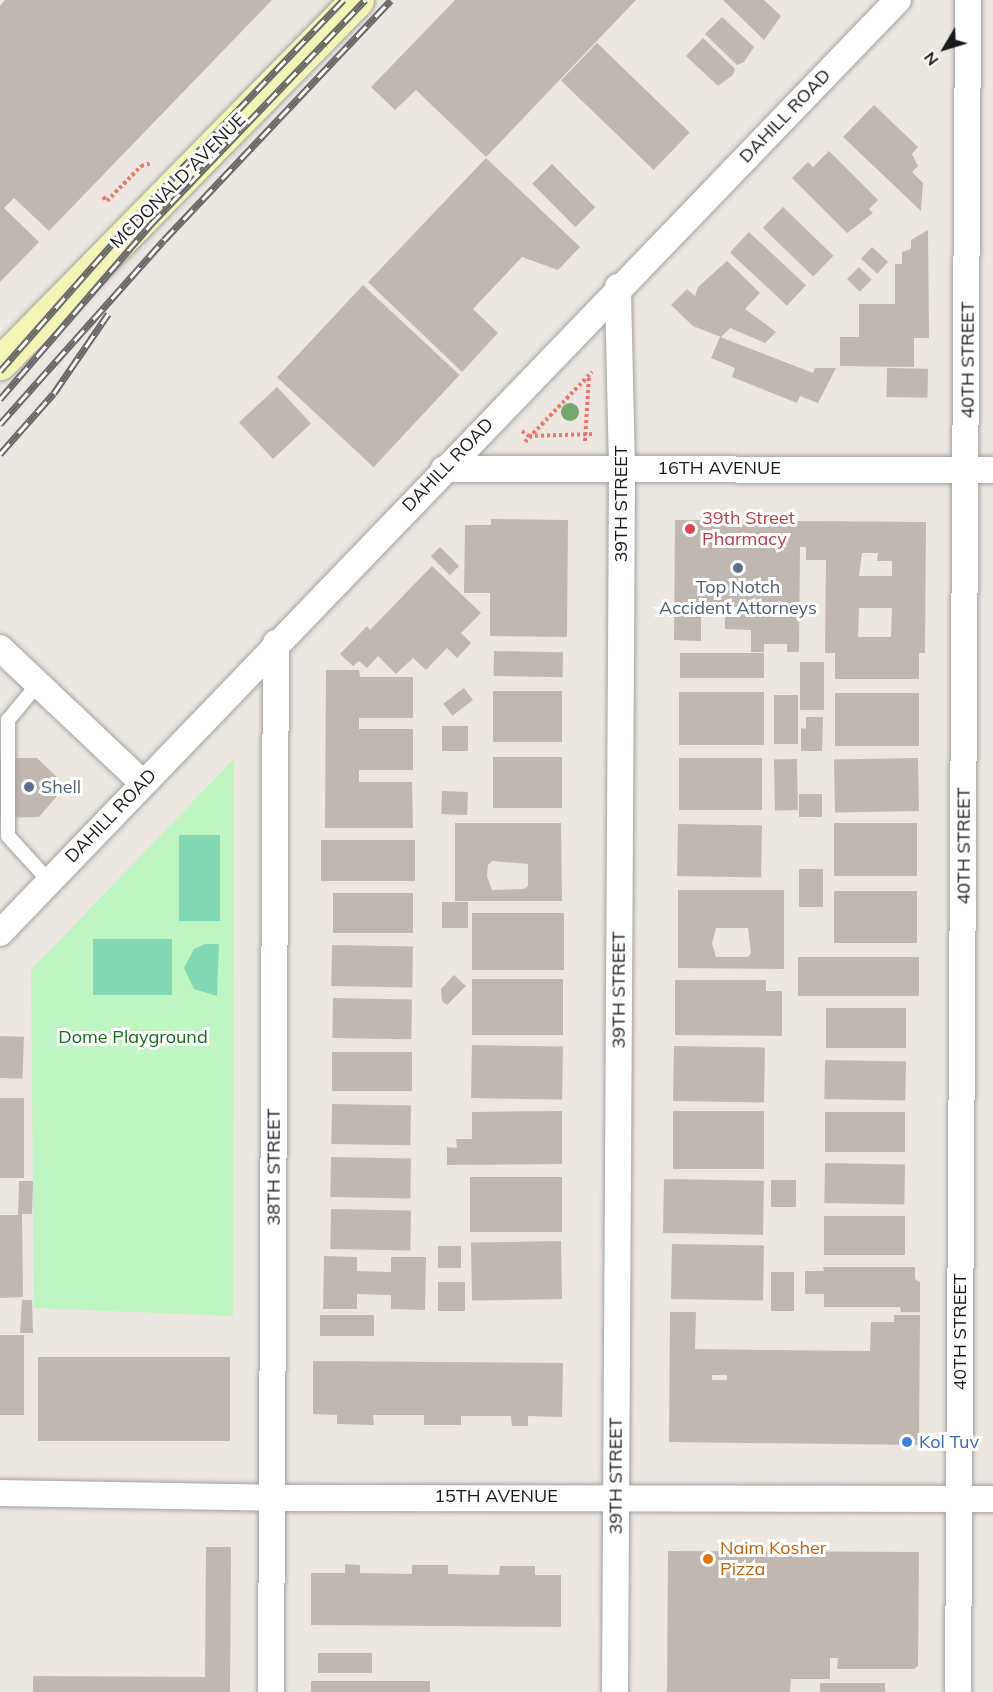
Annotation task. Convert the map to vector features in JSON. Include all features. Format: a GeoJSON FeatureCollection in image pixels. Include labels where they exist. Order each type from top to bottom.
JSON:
{"type":"FeatureCollection","features":[{"type":"Feature","properties":{"kind":"main road","name":"MCDONALD AVENUE"},"geometry":{"type":"LineString","coordinates":[[0,363],[357,0]]}},
{"type":"Feature","properties":{"kind":"street","name":"DAHILL ROAD"},"geometry":{"type":"LineString","coordinates":[[0,933],[618,287],[898,0]]}},
{"type":"Feature","properties":{"kind":"street","name":"40TH STREET"},"geometry":{"type":"LineString","coordinates":[[958,1692],[968,0]]}},
{"type":"Feature","properties":{"kind":"street","name":"39TH STREET"},"geometry":{"type":"LineString","coordinates":[[615,1692],[622,468],[618,287]]}},
{"type":"Feature","properties":{"kind":"street","name":"16TH AVENUE"},"geometry":{"type":"LineString","coordinates":[[444,469],[993,470]]}},
{"type":"Feature","properties":{"kind":"street","name":"38TH STREET"},"geometry":{"type":"LineString","coordinates":[[271,1692],[276,643]]}},
{"type":"Feature","properties":{"kind":"street"},"geometry":{"type":"LineString","coordinates":[[0,648],[143,783]]}},
{"type":"Feature","properties":{"kind":"street","name":"15TH AVENUE"},"geometry":{"type":"LineString","coordinates":[[0,1493],[273,1498],[617,1496],[993,1499]]}},
{"type":"Feature","properties":{"kind":"lane"},"geometry":{"type":"LineString","coordinates":[[38,684],[8,720],[8,836],[50,881]]}},
{"type":"Feature","properties":{"kind":"path"},"geometry":{"type":"LineString","coordinates":[[103,197],[107,201],[141,166],[153,163]]}},
{"type":"Feature","properties":{"kind":"path"},"geometry":{"type":"LineString","coordinates":[[524,442],[595,370]]}},
{"type":"Feature","properties":{"kind":"path"},"geometry":{"type":"LineString","coordinates":[[585,441],[589,376]]}},
{"type":"Feature","properties":{"kind":"path"},"geometry":{"type":"LineString","coordinates":[[522,431],[529,436],[592,434]]}},
{"type":"Feature","properties":{"kind":"green space","name":"Dome Playground"},"geometry":{"type":"Polygon","coordinates":[[[234,759],[233,1316],[34,1308],[31,970],[234,759]]]}},
{"type":"Feature","properties":{"kind":"green space"},"geometry":{"type":"Polygon","coordinates":[[[179,835],[220,835],[220,921],[179,921],[179,835]]]}},
{"type":"Feature","properties":{"kind":"green space"},"geometry":{"type":"Polygon","coordinates":[[[93,939],[172,939],[172,995],[93,995],[93,939]]]}},
{"type":"Feature","properties":{"kind":"green space"},"geometry":{"type":"Polygon","coordinates":[[[205,944],[219,944],[217,996],[194,989],[184,968],[194,949],[205,944]]]}},
{"type":"Feature","properties":{"kind":"building"},"geometry":{"type":"Polygon","coordinates":[[[5,0],[272,0],[49,231],[14,198],[4,208],[39,242],[0,282],[0,6],[5,0]]]}},
{"type":"Feature","properties":{"kind":"building"},"geometry":{"type":"Polygon","coordinates":[[[455,0],[636,0],[486,157],[416,90],[395,110],[371,87],[455,0]]]}},
{"type":"Feature","properties":{"kind":"building"},"geometry":{"type":"Polygon","coordinates":[[[723,0],[764,0],[781,16],[764,40],[723,0]]]}},
{"type":"Feature","properties":{"kind":"building"},"geometry":{"type":"Polygon","coordinates":[[[722,17],[754,47],[744,62],[737,65],[705,34],[722,17]]]}},
{"type":"Feature","properties":{"kind":"building"},"geometry":{"type":"Polygon","coordinates":[[[703,38],[735,69],[733,75],[718,86],[686,56],[703,38]]]}},
{"type":"Feature","properties":{"kind":"building"},"geometry":{"type":"Polygon","coordinates":[[[597,43],[690,133],[654,170],[561,80],[597,43]]]}},
{"type":"Feature","properties":{"kind":"building"},"geometry":{"type":"Polygon","coordinates":[[[874,105],[918,147],[912,154],[918,166],[912,172],[923,183],[921,211],[843,137],[874,105]]]}},
{"type":"Feature","properties":{"kind":"building"},"geometry":{"type":"Polygon","coordinates":[[[829,151],[878,200],[869,209],[873,213],[847,233],[792,178],[808,162],[813,167],[829,151]]]}},
{"type":"Feature","properties":{"kind":"building"},"geometry":{"type":"Polygon","coordinates":[[[486,158],[580,247],[558,270],[522,257],[473,309],[498,333],[462,372],[368,282],[486,158]]]}},
{"type":"Feature","properties":{"kind":"building"},"geometry":{"type":"Polygon","coordinates":[[[552,164],[595,207],[575,227],[532,184],[552,164]]]}},
{"type":"Feature","properties":{"kind":"building"},"geometry":{"type":"Polygon","coordinates":[[[783,207],[833,256],[813,276],[763,228],[783,207]]]}},
{"type":"Feature","properties":{"kind":"building"},"geometry":{"type":"Polygon","coordinates":[[[928,230],[929,338],[914,338],[914,367],[840,366],[840,337],[859,337],[859,304],[895,304],[895,264],[902,264],[902,252],[911,249],[911,240],[928,230]]]}},
{"type":"Feature","properties":{"kind":"building"},"geometry":{"type":"Polygon","coordinates":[[[749,232],[806,285],[787,306],[730,252],[749,232]]]}},
{"type":"Feature","properties":{"kind":"building"},"geometry":{"type":"Polygon","coordinates":[[[872,247],[888,262],[877,274],[861,259],[872,247]]]}},
{"type":"Feature","properties":{"kind":"building"},"geometry":{"type":"Polygon","coordinates":[[[727,261],[760,293],[745,309],[776,332],[765,343],[730,328],[721,337],[693,326],[671,305],[687,289],[695,296],[698,287],[727,261]]]}},
{"type":"Feature","properties":{"kind":"building"},"geometry":{"type":"Polygon","coordinates":[[[859,267],[872,280],[860,292],[847,279],[859,267]]]}},
{"type":"Feature","properties":{"kind":"building"},"geometry":{"type":"Polygon","coordinates":[[[363,285],[460,375],[374,467],[277,377],[363,285]]]}},
{"type":"Feature","properties":{"kind":"building"},"geometry":{"type":"Polygon","coordinates":[[[720,337],[813,373],[815,368],[836,368],[818,403],[800,396],[797,403],[732,377],[735,368],[711,358],[720,337]]]}},
{"type":"Feature","properties":{"kind":"building"},"geometry":{"type":"Polygon","coordinates":[[[887,368],[928,369],[927,398],[886,397],[887,368]]]}},
{"type":"Feature","properties":{"kind":"building"},"geometry":{"type":"Polygon","coordinates":[[[277,387],[311,424],[273,459],[239,422],[277,387]]]}},
{"type":"Feature","properties":{"kind":"building"},"geometry":{"type":"Polygon","coordinates":[[[491,519],[568,520],[567,637],[490,636],[490,593],[464,593],[465,525],[491,525],[491,519]]]}},
{"type":"Feature","properties":{"kind":"building"},"geometry":{"type":"Polygon","coordinates":[[[675,520],[926,522],[925,653],[919,653],[919,679],[835,679],[835,653],[825,653],[826,560],[806,560],[806,547],[800,547],[799,652],[787,652],[787,644],[764,644],[764,652],[751,652],[751,630],[725,629],[725,614],[701,614],[701,641],[674,640],[675,520]],[[862,553],[859,576],[892,576],[892,561],[877,561],[878,553],[862,553]],[[859,608],[858,637],[891,637],[892,608],[859,608]]]}},
{"type":"Feature","properties":{"kind":"building"},"geometry":{"type":"Polygon","coordinates":[[[440,547],[459,566],[450,575],[431,556],[440,547]]]}},
{"type":"Feature","properties":{"kind":"building"},"geometry":{"type":"Polygon","coordinates":[[[432,566],[481,613],[461,633],[471,643],[457,658],[447,648],[426,670],[413,658],[396,674],[378,656],[367,668],[359,661],[353,666],[340,654],[367,626],[370,630],[432,566]]]}},
{"type":"Feature","properties":{"kind":"building"},"geometry":{"type":"Polygon","coordinates":[[[494,651],[563,652],[563,677],[494,676],[494,651]]]}},
{"type":"Feature","properties":{"kind":"building"},"geometry":{"type":"Polygon","coordinates":[[[680,653],[764,653],[764,678],[680,678],[680,653]]]}},
{"type":"Feature","properties":{"kind":"building"},"geometry":{"type":"Polygon","coordinates":[[[800,662],[824,662],[824,710],[800,710],[800,662]]]}},
{"type":"Feature","properties":{"kind":"building"},"geometry":{"type":"Polygon","coordinates":[[[326,670],[359,670],[360,677],[413,677],[413,718],[359,718],[359,729],[413,729],[413,770],[359,770],[359,782],[412,782],[413,828],[325,828],[326,670]]]}},
{"type":"Feature","properties":{"kind":"building"},"geometry":{"type":"Polygon","coordinates":[[[464,688],[473,700],[452,716],[443,704],[464,688]]]}},
{"type":"Feature","properties":{"kind":"building"},"geometry":{"type":"Polygon","coordinates":[[[493,691],[562,691],[562,742],[493,742],[493,691]]]}},
{"type":"Feature","properties":{"kind":"building"},"geometry":{"type":"Polygon","coordinates":[[[679,692],[764,692],[764,745],[679,745],[679,692]]]}},
{"type":"Feature","properties":{"kind":"building"},"geometry":{"type":"Polygon","coordinates":[[[835,693],[919,693],[919,746],[835,746],[835,693]]]}},
{"type":"Feature","properties":{"kind":"building"},"geometry":{"type":"Polygon","coordinates":[[[774,695],[798,695],[798,744],[774,744],[774,695]]]}},
{"type":"Feature","properties":{"kind":"building"},"geometry":{"type":"Polygon","coordinates":[[[806,717],[823,717],[822,751],[801,751],[801,728],[806,729],[806,717]]]}},
{"type":"Feature","properties":{"kind":"building"},"geometry":{"type":"Polygon","coordinates":[[[442,726],[468,726],[468,751],[442,751],[442,726]]]}},
{"type":"Feature","properties":{"kind":"building"},"geometry":{"type":"Polygon","coordinates":[[[493,757],[562,757],[562,808],[493,808],[493,757]]]}},
{"type":"Feature","properties":{"kind":"building","name":"Shell"},"geometry":{"type":"Polygon","coordinates":[[[0,758],[37,758],[57,777],[57,796],[39,817],[0,818],[0,758]]]}},
{"type":"Feature","properties":{"kind":"building"},"geometry":{"type":"Polygon","coordinates":[[[679,758],[762,758],[762,810],[679,810],[679,758]]]}},
{"type":"Feature","properties":{"kind":"building"},"geometry":{"type":"Polygon","coordinates":[[[918,758],[919,811],[835,812],[834,759],[918,758]]]}},
{"type":"Feature","properties":{"kind":"building"},"geometry":{"type":"Polygon","coordinates":[[[774,759],[797,759],[798,810],[775,810],[774,759]]]}},
{"type":"Feature","properties":{"kind":"building"},"geometry":{"type":"Polygon","coordinates":[[[442,791],[468,792],[467,815],[441,814],[442,791]]]}},
{"type":"Feature","properties":{"kind":"building"},"geometry":{"type":"Polygon","coordinates":[[[799,794],[822,794],[822,817],[799,817],[799,794]]]}},
{"type":"Feature","properties":{"kind":"building"},"geometry":{"type":"Polygon","coordinates":[[[455,823],[561,823],[562,901],[455,901],[455,823]],[[492,861],[488,865],[487,876],[492,890],[524,889],[528,886],[528,864],[492,861]]]}},
{"type":"Feature","properties":{"kind":"building"},"geometry":{"type":"Polygon","coordinates":[[[834,823],[917,823],[917,876],[834,876],[834,823]]]}},
{"type":"Feature","properties":{"kind":"building"},"geometry":{"type":"Polygon","coordinates":[[[678,824],[762,825],[761,877],[677,876],[678,824]]]}},
{"type":"Feature","properties":{"kind":"building"},"geometry":{"type":"Polygon","coordinates":[[[321,840],[415,840],[415,881],[321,881],[321,840]]]}},
{"type":"Feature","properties":{"kind":"building"},"geometry":{"type":"Polygon","coordinates":[[[799,869],[823,869],[823,907],[799,907],[799,869]]]}},
{"type":"Feature","properties":{"kind":"building"},"geometry":{"type":"Polygon","coordinates":[[[678,890],[784,890],[784,969],[678,968],[678,890]],[[716,928],[712,943],[716,957],[748,957],[751,953],[748,928],[716,928]]]}},
{"type":"Feature","properties":{"kind":"building"},"geometry":{"type":"Polygon","coordinates":[[[834,891],[917,891],[917,943],[834,943],[834,891]]]}},
{"type":"Feature","properties":{"kind":"building"},"geometry":{"type":"Polygon","coordinates":[[[333,893],[413,893],[413,933],[333,933],[333,893]]]}},
{"type":"Feature","properties":{"kind":"building"},"geometry":{"type":"Polygon","coordinates":[[[442,902],[468,902],[468,928],[442,928],[442,902]]]}},
{"type":"Feature","properties":{"kind":"building"},"geometry":{"type":"Polygon","coordinates":[[[472,913],[564,913],[564,970],[472,970],[472,913]]]}},
{"type":"Feature","properties":{"kind":"building"},"geometry":{"type":"Polygon","coordinates":[[[332,945],[413,946],[412,987],[331,986],[332,945]]]}},
{"type":"Feature","properties":{"kind":"building"},"geometry":{"type":"Polygon","coordinates":[[[798,957],[919,957],[919,996],[798,996],[798,957]]]}},
{"type":"Feature","properties":{"kind":"building"},"geometry":{"type":"Polygon","coordinates":[[[454,975],[466,986],[447,1005],[442,1001],[441,989],[454,975]]]}},
{"type":"Feature","properties":{"kind":"building"},"geometry":{"type":"Polygon","coordinates":[[[472,979],[563,979],[563,1035],[472,1035],[472,979]]]}},
{"type":"Feature","properties":{"kind":"building"},"geometry":{"type":"Polygon","coordinates":[[[675,980],[766,980],[766,991],[782,991],[782,1036],[675,1035],[675,980]]]}},
{"type":"Feature","properties":{"kind":"building"},"geometry":{"type":"Polygon","coordinates":[[[333,998],[412,999],[411,1039],[332,1038],[333,998]]]}},
{"type":"Feature","properties":{"kind":"building"},"geometry":{"type":"Polygon","coordinates":[[[826,1008],[906,1008],[906,1048],[826,1048],[826,1008]]]}},
{"type":"Feature","properties":{"kind":"building"},"geometry":{"type":"Polygon","coordinates":[[[0,1036],[24,1037],[23,1079],[0,1078],[0,1036]]]}},
{"type":"Feature","properties":{"kind":"building"},"geometry":{"type":"Polygon","coordinates":[[[472,1045],[563,1047],[562,1100],[471,1098],[472,1045]]]}},
{"type":"Feature","properties":{"kind":"building"},"geometry":{"type":"Polygon","coordinates":[[[674,1046],[765,1048],[764,1103],[673,1101],[674,1046]]]}},
{"type":"Feature","properties":{"kind":"building"},"geometry":{"type":"Polygon","coordinates":[[[332,1052],[412,1052],[412,1091],[332,1091],[332,1052]]]}},
{"type":"Feature","properties":{"kind":"building"},"geometry":{"type":"Polygon","coordinates":[[[825,1060],[906,1061],[905,1100],[824,1099],[825,1060]]]}},
{"type":"Feature","properties":{"kind":"building"},"geometry":{"type":"Polygon","coordinates":[[[0,1098],[24,1098],[24,1178],[0,1178],[0,1098]]]}},
{"type":"Feature","properties":{"kind":"building"},"geometry":{"type":"Polygon","coordinates":[[[332,1104],[411,1105],[410,1145],[331,1144],[332,1104]]]}},
{"type":"Feature","properties":{"kind":"building"},"geometry":{"type":"Polygon","coordinates":[[[562,1111],[562,1164],[447,1165],[447,1147],[457,1148],[456,1139],[472,1139],[472,1112],[562,1111]]]}},
{"type":"Feature","properties":{"kind":"building"},"geometry":{"type":"Polygon","coordinates":[[[673,1111],[764,1111],[764,1169],[673,1169],[673,1111]]]}},
{"type":"Feature","properties":{"kind":"building"},"geometry":{"type":"Polygon","coordinates":[[[825,1112],[905,1112],[905,1152],[825,1152],[825,1112]]]}},
{"type":"Feature","properties":{"kind":"building"},"geometry":{"type":"Polygon","coordinates":[[[331,1157],[411,1158],[410,1198],[330,1197],[331,1157]]]}},
{"type":"Feature","properties":{"kind":"building"},"geometry":{"type":"Polygon","coordinates":[[[825,1163],[905,1164],[904,1204],[824,1203],[825,1163]]]}},
{"type":"Feature","properties":{"kind":"building"},"geometry":{"type":"Polygon","coordinates":[[[470,1177],[562,1177],[562,1232],[470,1232],[470,1177]]]}},
{"type":"Feature","properties":{"kind":"building"},"geometry":{"type":"Polygon","coordinates":[[[664,1179],[764,1181],[763,1235],[663,1233],[664,1179]]]}},
{"type":"Feature","properties":{"kind":"building"},"geometry":{"type":"Polygon","coordinates":[[[771,1180],[796,1180],[796,1207],[771,1207],[771,1180]]]}},
{"type":"Feature","properties":{"kind":"building"},"geometry":{"type":"Polygon","coordinates":[[[19,1181],[33,1181],[32,1214],[22,1214],[23,1297],[0,1298],[0,1215],[18,1215],[19,1181]]]}},
{"type":"Feature","properties":{"kind":"building"},"geometry":{"type":"Polygon","coordinates":[[[331,1209],[411,1210],[410,1250],[330,1249],[331,1209]]]}},
{"type":"Feature","properties":{"kind":"building"},"geometry":{"type":"Polygon","coordinates":[[[824,1216],[905,1216],[905,1255],[824,1255],[824,1216]]]}},
{"type":"Feature","properties":{"kind":"building"},"geometry":{"type":"Polygon","coordinates":[[[561,1241],[562,1299],[472,1301],[471,1243],[561,1241]]]}},
{"type":"Feature","properties":{"kind":"building"},"geometry":{"type":"Polygon","coordinates":[[[672,1244],[764,1246],[763,1301],[671,1299],[672,1244]]]}},
{"type":"Feature","properties":{"kind":"building"},"geometry":{"type":"Polygon","coordinates":[[[438,1246],[461,1246],[461,1268],[438,1268],[438,1246]]]}},
{"type":"Feature","properties":{"kind":"building"},"geometry":{"type":"Polygon","coordinates":[[[324,1256],[357,1257],[357,1271],[391,1272],[391,1257],[426,1257],[425,1310],[391,1309],[391,1295],[357,1294],[357,1309],[323,1309],[324,1256]]]}},
{"type":"Feature","properties":{"kind":"building"},"geometry":{"type":"Polygon","coordinates":[[[823,1267],[915,1267],[915,1279],[920,1282],[920,1312],[901,1312],[900,1307],[824,1307],[824,1294],[805,1294],[805,1271],[824,1271],[823,1267]]]}},
{"type":"Feature","properties":{"kind":"building"},"geometry":{"type":"Polygon","coordinates":[[[771,1272],[794,1272],[794,1311],[771,1311],[771,1272]]]}},
{"type":"Feature","properties":{"kind":"building"},"geometry":{"type":"Polygon","coordinates":[[[438,1282],[465,1282],[465,1311],[438,1311],[438,1282]]]}},
{"type":"Feature","properties":{"kind":"building"},"geometry":{"type":"Polygon","coordinates":[[[22,1300],[32,1300],[33,1333],[20,1333],[22,1300]]]}},
{"type":"Feature","properties":{"kind":"building"},"geometry":{"type":"Polygon","coordinates":[[[670,1312],[696,1312],[695,1349],[770,1350],[870,1351],[871,1322],[894,1322],[894,1315],[920,1315],[919,1445],[669,1442],[670,1312]],[[712,1375],[712,1380],[727,1380],[727,1375],[712,1375]]]}},
{"type":"Feature","properties":{"kind":"building"},"geometry":{"type":"Polygon","coordinates":[[[320,1315],[374,1315],[374,1336],[320,1336],[320,1315]]]}},
{"type":"Feature","properties":{"kind":"building"},"geometry":{"type":"Polygon","coordinates":[[[0,1335],[24,1335],[24,1415],[0,1415],[0,1335]]]}},
{"type":"Feature","properties":{"kind":"building"},"geometry":{"type":"Polygon","coordinates":[[[38,1357],[230,1357],[230,1441],[38,1441],[38,1357]]]}},
{"type":"Feature","properties":{"kind":"building"},"geometry":{"type":"Polygon","coordinates":[[[313,1361],[563,1363],[562,1417],[528,1416],[528,1426],[512,1426],[511,1416],[461,1416],[461,1425],[424,1425],[424,1415],[373,1415],[374,1425],[337,1424],[337,1415],[313,1414],[313,1361]]]}},
{"type":"Feature","properties":{"kind":"building"},"geometry":{"type":"Polygon","coordinates":[[[206,1547],[231,1547],[230,1692],[33,1692],[33,1676],[205,1677],[206,1547]]]}},
{"type":"Feature","properties":{"kind":"building"},"geometry":{"type":"Polygon","coordinates":[[[668,1551],[919,1552],[918,1666],[914,1669],[837,1669],[838,1658],[830,1658],[830,1679],[791,1679],[790,1692],[667,1692],[668,1551]]]}},
{"type":"Feature","properties":{"kind":"building"},"geometry":{"type":"Polygon","coordinates":[[[345,1564],[360,1565],[360,1573],[412,1574],[412,1565],[448,1565],[448,1574],[499,1575],[500,1566],[535,1566],[535,1575],[561,1575],[561,1627],[311,1625],[311,1573],[345,1573],[345,1564]]]}},
{"type":"Feature","properties":{"kind":"building"},"geometry":{"type":"Polygon","coordinates":[[[318,1653],[372,1653],[372,1673],[318,1673],[318,1653]]]}},
{"type":"Feature","properties":{"kind":"building"},"geometry":{"type":"Polygon","coordinates":[[[311,1681],[430,1681],[430,1692],[311,1692],[311,1681]]]}},
{"type":"Feature","properties":{"kind":"building"},"geometry":{"type":"Polygon","coordinates":[[[820,1683],[885,1683],[885,1692],[820,1692],[820,1683]]]}},
{"type":"Feature","properties":{"kind":"railway"},"geometry":{"type":"LineString","coordinates":[[0,371],[140,212],[343,0]]}},
{"type":"Feature","properties":{"kind":"railway"},"geometry":{"type":"LineString","coordinates":[[0,399],[151,224],[365,0]]}},
{"type":"Feature","properties":{"kind":"railway"},"geometry":{"type":"LineString","coordinates":[[0,424],[164,240],[391,0]]}},
{"type":"Feature","properties":{"kind":"railway"},"geometry":{"type":"LineString","coordinates":[[0,454],[54,393],[108,314]]}},
{"type":"Feature","properties":{"kind":"place","name":"39th Street Pharmacy"},"geometry":{"type":"Point","coordinates":[690,529]}},
{"type":"Feature","properties":{"kind":"place","name":"Top Notch Accident Attorneys"},"geometry":{"type":"Point","coordinates":[738,568]}},
{"type":"Feature","properties":{"kind":"place","name":"Shell"},"geometry":{"type":"Point","coordinates":[29,787]}},
{"type":"Feature","properties":{"kind":"place","name":"Kol Tuv"},"geometry":{"type":"Point","coordinates":[907,1442]}},
{"type":"Feature","properties":{"kind":"place","name":"Naim Kosher Pizza"},"geometry":{"type":"Point","coordinates":[708,1559]}}]}
